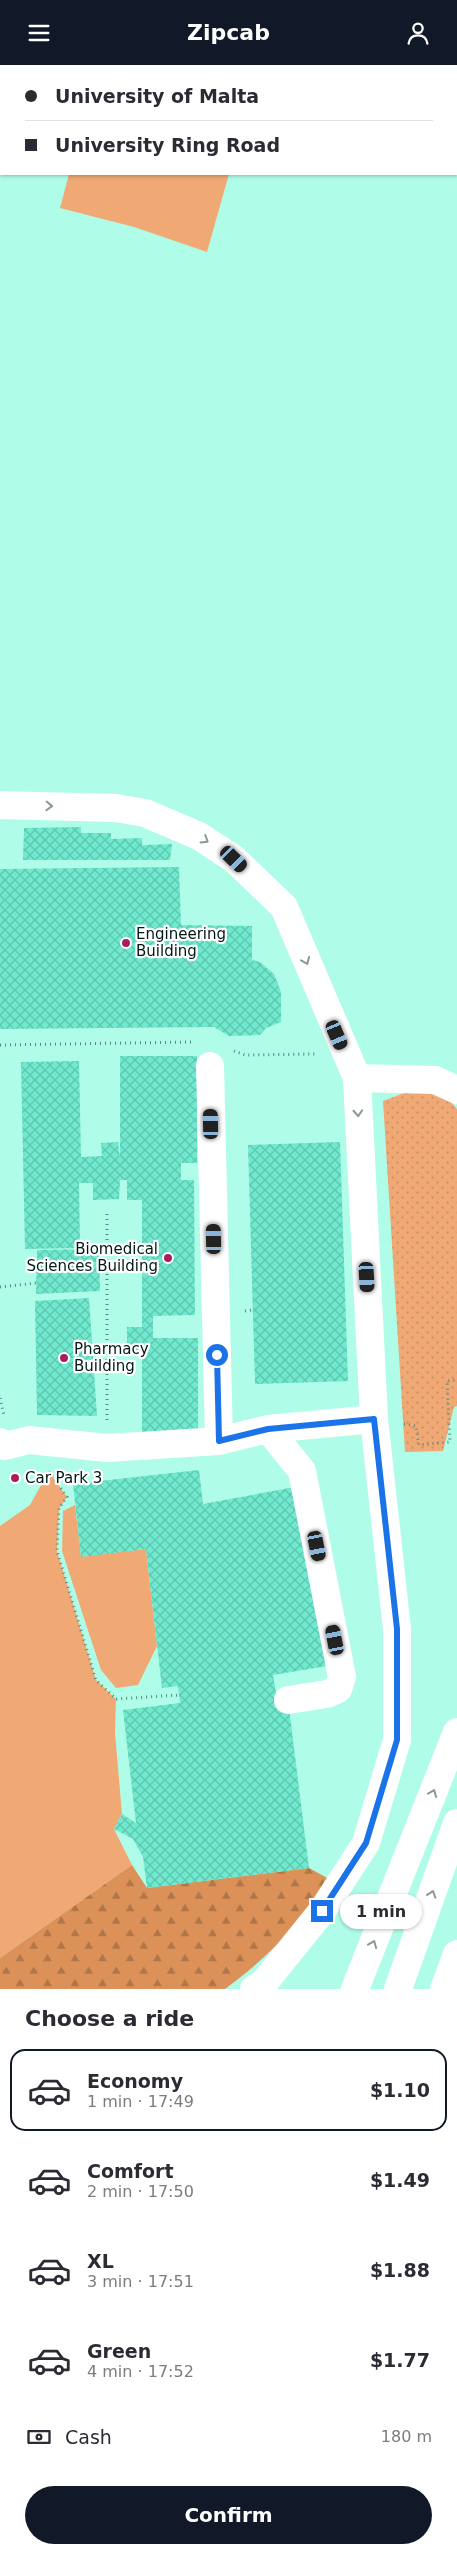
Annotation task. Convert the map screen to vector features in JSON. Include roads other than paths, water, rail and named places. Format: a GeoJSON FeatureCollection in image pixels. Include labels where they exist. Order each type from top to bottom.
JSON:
{"type":"FeatureCollection","features":[{"type":"Feature","properties":{"kind":"main road"},"geometry":{"type":"LineString","coordinates":[[0,805],[116,808],[145,813],[199,836],[234,859],[284,907],[357,1078],[374,1419],[397,1629],[397,1740],[366,1843],[322,1911],[264,1983],[254,1989]]}},
{"type":"Feature","properties":{"kind":"main road"},"geometry":{"type":"LineString","coordinates":[[213,1052],[219,1441]]}},
{"type":"Feature","properties":{"kind":"main road"},"geometry":{"type":"LineString","coordinates":[[357,1078],[434,1080],[457,1090]]}},
{"type":"Feature","properties":{"kind":"main road"},"geometry":{"type":"LineString","coordinates":[[9,1447],[107,1448],[219,1441],[268,1429],[374,1419]]}},
{"type":"Feature","properties":{"kind":"main road"},"geometry":{"type":"LineString","coordinates":[[268,1429],[302,1471],[342,1677],[338,1689],[327,1694],[288,1700]]}},
{"type":"Feature","properties":{"kind":"main road"},"geometry":{"type":"LineString","coordinates":[[355,1989],[457,1732]]}},
{"type":"Feature","properties":{"kind":"main road"},"geometry":{"type":"LineString","coordinates":[[398,1989],[457,1823]]}},
{"type":"Feature","properties":{"kind":"main road"},"geometry":{"type":"LineString","coordinates":[[444,1989],[457,1954]]}},
{"type":"Feature","properties":{"kind":"place","name":"Engineering Building"},"geometry":{"type":"Point","coordinates":[126,943]}},
{"type":"Feature","properties":{"kind":"place","name":"Biomedical Sciences Building"},"geometry":{"type":"Point","coordinates":[168,1258]}},
{"type":"Feature","properties":{"kind":"place","name":"Pharmacy Building"},"geometry":{"type":"Point","coordinates":[64,1358]}},
{"type":"Feature","properties":{"kind":"place","name":"Car Park 3"},"geometry":{"type":"Point","coordinates":[15,1478]}}]}
